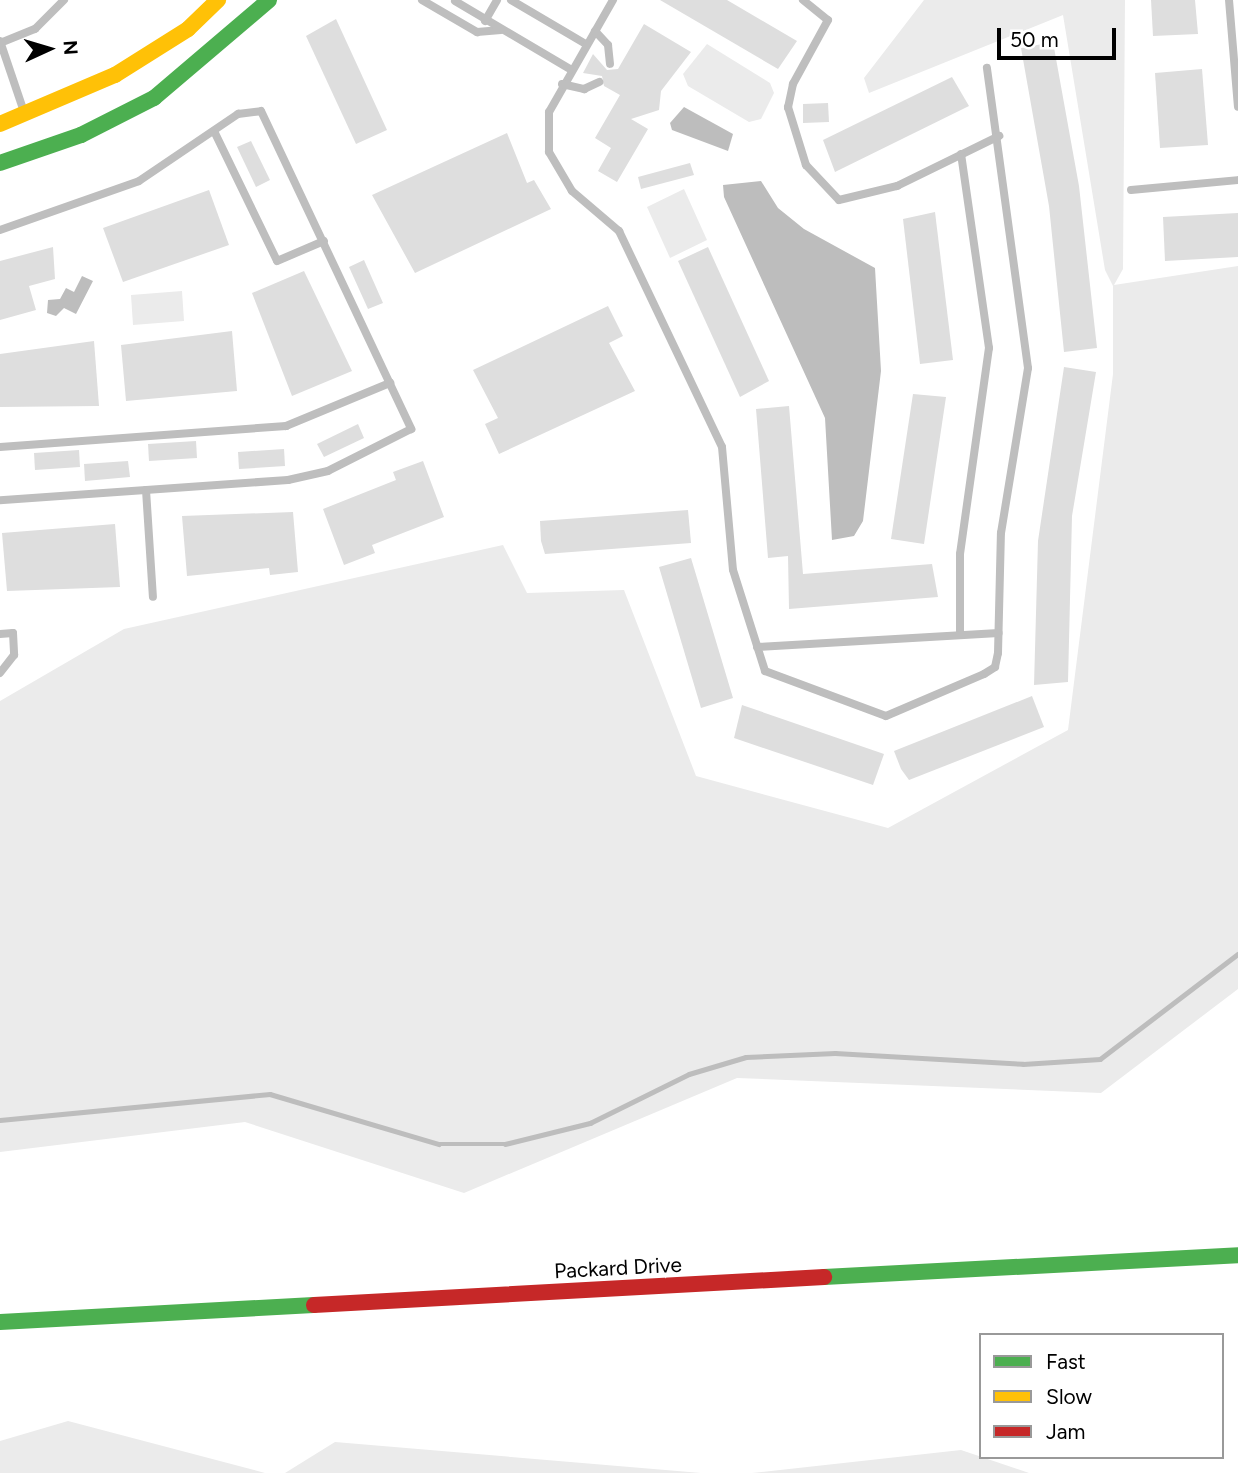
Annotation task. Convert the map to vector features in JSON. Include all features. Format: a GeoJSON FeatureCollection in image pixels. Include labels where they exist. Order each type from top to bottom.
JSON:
{"type":"FeatureCollection","features":[{"type":"Feature","properties":{"kind":"street"},"geometry":{"type":"LineString","coordinates":[[0,124],[25,115],[149,55],[218,0]]}},
{"type":"Feature","properties":{"kind":"street"},"geometry":{"type":"LineString","coordinates":[[0,163],[81,135],[154,98],[269,0]]}},
{"type":"Feature","properties":{"kind":"street","name":"Packard Drive"},"geometry":{"type":"LineString","coordinates":[[0,1322],[1238,1255]]}},
{"type":"Feature","properties":{"kind":"lane"},"geometry":{"type":"LineString","coordinates":[[25,115],[0,42],[35,29],[64,0]]}},
{"type":"Feature","properties":{"kind":"lane"},"geometry":{"type":"LineString","coordinates":[[422,0],[477,32],[501,30]]}},
{"type":"Feature","properties":{"kind":"lane"},"geometry":{"type":"LineString","coordinates":[[485,21],[498,0]]}},
{"type":"Feature","properties":{"kind":"lane"},"geometry":{"type":"LineString","coordinates":[[511,0],[584,43]]}},
{"type":"Feature","properties":{"kind":"lane"},"geometry":{"type":"LineString","coordinates":[[613,0],[584,43],[549,111],[549,152],[572,191],[619,230],[722,447],[733,570],[765,671],[775,678],[886,716],[995,667],[999,633],[1001,533],[1028,368],[999,136],[987,68]]}},
{"type":"Feature","properties":{"kind":"lane"},"geometry":{"type":"LineString","coordinates":[[803,0],[828,20],[793,84],[788,107],[795,141],[820,185],[839,200],[856,201],[999,136]]}},
{"type":"Feature","properties":{"kind":"lane"},"geometry":{"type":"LineString","coordinates":[[1229,0],[1238,107]]}},
{"type":"Feature","properties":{"kind":"lane"},"geometry":{"type":"LineString","coordinates":[[455,1],[570,69]]}},
{"type":"Feature","properties":{"kind":"lane"},"geometry":{"type":"LineString","coordinates":[[594,31],[608,45],[610,64]]}},
{"type":"Feature","properties":{"kind":"lane"},"geometry":{"type":"LineString","coordinates":[[562,84],[584,89],[599,82]]}},
{"type":"Feature","properties":{"kind":"lane"},"geometry":{"type":"LineString","coordinates":[[0,230],[139,181],[251,108],[261,111],[411,429],[328,471],[146,490],[0,500]]}},
{"type":"Feature","properties":{"kind":"lane"},"geometry":{"type":"LineString","coordinates":[[214,131],[277,261],[324,241]]}},
{"type":"Feature","properties":{"kind":"lane"},"geometry":{"type":"LineString","coordinates":[[960,635],[960,554],[989,348],[961,154]]}},
{"type":"Feature","properties":{"kind":"lane"},"geometry":{"type":"LineString","coordinates":[[1131,190],[1238,180]]}},
{"type":"Feature","properties":{"kind":"lane"},"geometry":{"type":"LineString","coordinates":[[0,447],[286,426],[390,383]]}},
{"type":"Feature","properties":{"kind":"lane"},"geometry":{"type":"LineString","coordinates":[[146,490],[153,597]]}},
{"type":"Feature","properties":{"kind":"lane"},"geometry":{"type":"LineString","coordinates":[[0,634],[13,633],[14,655],[0,673]]}},
{"type":"Feature","properties":{"kind":"lane"},"geometry":{"type":"LineString","coordinates":[[757,646],[999,633]]}},
{"type":"Feature","properties":{"kind":"shaded area"},"geometry":{"type":"Polygon","coordinates":[[[924,0],[1125,0],[1123,269],[1114,285],[1238,266],[1238,989],[1101,1093],[737,1078],[464,1193],[245,1122],[0,1152],[0,701],[124,629],[503,545],[527,593],[624,590],[696,776],[888,828],[1068,730],[1113,374],[1113,286],[1105,270],[1063,15],[869,93],[864,78],[924,0]]]}},
{"type":"Feature","properties":{"kind":"shaded area"},"geometry":{"type":"Polygon","coordinates":[[[707,44],[770,83],[774,93],[761,119],[749,122],[688,86],[683,74],[707,44]]]}},
{"type":"Feature","properties":{"kind":"shaded area"},"geometry":{"type":"Polygon","coordinates":[[[684,107],[733,134],[728,151],[672,130],[670,123],[684,107]]]}},
{"type":"Feature","properties":{"kind":"shaded area"},"geometry":{"type":"Polygon","coordinates":[[[761,181],[778,208],[804,229],[875,268],[881,371],[863,521],[854,536],[832,540],[825,418],[724,197],[723,185],[761,181]]]}},
{"type":"Feature","properties":{"kind":"shaded area"},"geometry":{"type":"Polygon","coordinates":[[[684,189],[707,240],[670,258],[647,207],[684,189]]]}},
{"type":"Feature","properties":{"kind":"shaded area"},"geometry":{"type":"Polygon","coordinates":[[[82,276],[93,281],[76,314],[64,308],[56,316],[47,313],[48,300],[60,299],[66,288],[74,292],[82,276]]]}},
{"type":"Feature","properties":{"kind":"shaded area"},"geometry":{"type":"Polygon","coordinates":[[[182,291],[184,321],[133,325],[131,295],[182,291]]]}},
{"type":"Feature","properties":{"kind":"shaded area"},"geometry":{"type":"Polygon","coordinates":[[[68,1421],[265,1473],[0,1473],[0,1441],[68,1421]]]}},
{"type":"Feature","properties":{"kind":"shaded area"},"geometry":{"type":"Polygon","coordinates":[[[335,1442],[701,1473],[285,1473],[335,1442]]]}},
{"type":"Feature","properties":{"kind":"shaded area"},"geometry":{"type":"Polygon","coordinates":[[[961,1450],[979,1456],[979,1459],[988,1459],[1029,1473],[752,1473],[961,1450]]]}},
{"type":"Feature","properties":{"kind":"building"},"geometry":{"type":"Polygon","coordinates":[[[660,0],[727,0],[797,41],[778,69],[660,0]]]}},
{"type":"Feature","properties":{"kind":"building"},"geometry":{"type":"Polygon","coordinates":[[[1151,0],[1195,0],[1198,34],[1153,36],[1151,0]]]}},
{"type":"Feature","properties":{"kind":"building"},"geometry":{"type":"Polygon","coordinates":[[[336,19],[387,130],[356,144],[306,36],[336,19]]]}},
{"type":"Feature","properties":{"kind":"building"},"geometry":{"type":"Polygon","coordinates":[[[644,24],[691,52],[661,91],[659,110],[631,119],[648,129],[617,182],[598,171],[611,148],[595,138],[620,95],[604,86],[602,76],[583,73],[593,54],[607,70],[618,69],[644,24]]]}},
{"type":"Feature","properties":{"kind":"building"},"geometry":{"type":"Polygon","coordinates":[[[1053,42],[1079,186],[1097,348],[1064,352],[1049,206],[1021,48],[1053,42]]]}},
{"type":"Feature","properties":{"kind":"building"},"geometry":{"type":"Polygon","coordinates":[[[1202,69],[1208,145],[1160,148],[1155,73],[1202,69]]]}},
{"type":"Feature","properties":{"kind":"building"},"geometry":{"type":"Polygon","coordinates":[[[952,77],[969,106],[835,172],[823,140],[952,77]]]}},
{"type":"Feature","properties":{"kind":"building"},"geometry":{"type":"Polygon","coordinates":[[[828,103],[829,122],[803,123],[803,104],[828,103]]]}},
{"type":"Feature","properties":{"kind":"building"},"geometry":{"type":"Polygon","coordinates":[[[507,133],[527,183],[534,180],[551,209],[415,273],[372,195],[507,133]]]}},
{"type":"Feature","properties":{"kind":"building"},"geometry":{"type":"Polygon","coordinates":[[[251,141],[270,180],[256,187],[237,147],[251,141]]]}},
{"type":"Feature","properties":{"kind":"building"},"geometry":{"type":"Polygon","coordinates":[[[690,163],[694,175],[641,189],[638,177],[690,163]]]}},
{"type":"Feature","properties":{"kind":"building"},"geometry":{"type":"Polygon","coordinates":[[[209,190],[229,245],[123,282],[103,228],[209,190]]]}},
{"type":"Feature","properties":{"kind":"building"},"geometry":{"type":"Polygon","coordinates":[[[935,212],[953,360],[920,364],[903,219],[935,212]]]}},
{"type":"Feature","properties":{"kind":"building"},"geometry":{"type":"Polygon","coordinates":[[[1238,213],[1238,257],[1165,261],[1163,217],[1238,213]]]}},
{"type":"Feature","properties":{"kind":"building"},"geometry":{"type":"Polygon","coordinates":[[[53,247],[55,279],[29,286],[36,310],[0,320],[0,261],[53,247]]]}},
{"type":"Feature","properties":{"kind":"building"},"geometry":{"type":"Polygon","coordinates":[[[708,247],[769,381],[740,397],[678,261],[708,247]]]}},
{"type":"Feature","properties":{"kind":"building"},"geometry":{"type":"Polygon","coordinates":[[[364,260],[383,303],[368,309],[349,267],[364,260]]]}},
{"type":"Feature","properties":{"kind":"building"},"geometry":{"type":"Polygon","coordinates":[[[304,271],[352,371],[292,396],[252,293],[304,271]]]}},
{"type":"Feature","properties":{"kind":"building"},"geometry":{"type":"Polygon","coordinates":[[[608,306],[623,336],[609,343],[635,391],[499,454],[485,424],[498,418],[473,370],[608,306]]]}},
{"type":"Feature","properties":{"kind":"building"},"geometry":{"type":"Polygon","coordinates":[[[232,331],[237,391],[126,401],[121,345],[232,331]]]}},
{"type":"Feature","properties":{"kind":"building"},"geometry":{"type":"Polygon","coordinates":[[[94,341],[99,406],[0,407],[0,354],[94,341]]]}},
{"type":"Feature","properties":{"kind":"building"},"geometry":{"type":"Polygon","coordinates":[[[1064,367],[1096,372],[1072,516],[1068,682],[1034,685],[1038,541],[1064,367]]]}},
{"type":"Feature","properties":{"kind":"building"},"geometry":{"type":"Polygon","coordinates":[[[913,394],[946,397],[924,544],[891,539],[913,394]]]}},
{"type":"Feature","properties":{"kind":"building"},"geometry":{"type":"Polygon","coordinates":[[[789,406],[803,574],[932,564],[938,597],[789,609],[788,556],[768,558],[756,409],[789,406]]]}},
{"type":"Feature","properties":{"kind":"building"},"geometry":{"type":"Polygon","coordinates":[[[358,424],[364,438],[324,457],[317,444],[358,424]]]}},
{"type":"Feature","properties":{"kind":"building"},"geometry":{"type":"Polygon","coordinates":[[[196,441],[197,458],[149,461],[148,444],[196,441]]]}},
{"type":"Feature","properties":{"kind":"building"},"geometry":{"type":"Polygon","coordinates":[[[284,449],[285,466],[239,469],[238,452],[284,449]]]}},
{"type":"Feature","properties":{"kind":"building"},"geometry":{"type":"Polygon","coordinates":[[[79,450],[80,467],[35,470],[34,453],[79,450]]]}},
{"type":"Feature","properties":{"kind":"building"},"geometry":{"type":"Polygon","coordinates":[[[128,461],[130,477],[85,481],[84,464],[128,461]]]}},
{"type":"Feature","properties":{"kind":"building"},"geometry":{"type":"Polygon","coordinates":[[[423,461],[444,517],[372,545],[375,553],[344,565],[323,509],[396,480],[393,472],[423,461]]]}},
{"type":"Feature","properties":{"kind":"building"},"geometry":{"type":"Polygon","coordinates":[[[688,510],[691,543],[545,554],[541,541],[540,521],[688,510]]]}},
{"type":"Feature","properties":{"kind":"building"},"geometry":{"type":"Polygon","coordinates":[[[293,512],[298,572],[270,575],[269,568],[187,576],[182,516],[293,512]]]}},
{"type":"Feature","properties":{"kind":"building"},"geometry":{"type":"Polygon","coordinates":[[[115,524],[120,587],[7,591],[2,533],[115,524]]]}},
{"type":"Feature","properties":{"kind":"building"},"geometry":{"type":"Polygon","coordinates":[[[691,558],[733,698],[701,708],[659,567],[691,558]]]}},
{"type":"Feature","properties":{"kind":"building"},"geometry":{"type":"Polygon","coordinates":[[[1032,696],[1044,727],[909,780],[901,769],[894,751],[1032,696]]]}},
{"type":"Feature","properties":{"kind":"building"},"geometry":{"type":"Polygon","coordinates":[[[742,705],[884,754],[873,785],[734,738],[742,705]]]}},
{"type":"Feature","properties":{"kind":"waterway"},"geometry":{"type":"LineString","coordinates":[[0,1120],[270,1094],[439,1144],[505,1144],[590,1123],[689,1074],[746,1057],[835,1053],[1023,1064],[1100,1059],[1238,954]]}},
{"type":"Feature","properties":{"kind":"traffic: fast"},"geometry":{"type":"LineString","coordinates":[[0,163],[81,135],[154,98],[269,0]]}},
{"type":"Feature","properties":{"kind":"traffic: fast"},"geometry":{"type":"LineString","coordinates":[[824,1277],[1238,1255]]}},
{"type":"Feature","properties":{"kind":"traffic: fast"},"geometry":{"type":"LineString","coordinates":[[0,1322],[314,1305]]}},
{"type":"Feature","properties":{"kind":"traffic: slow"},"geometry":{"type":"LineString","coordinates":[[0,124],[115,75],[188,29],[218,0]]}},
{"type":"Feature","properties":{"kind":"traffic: jam"},"geometry":{"type":"LineString","coordinates":[[314,1305],[824,1277]]}}]}
